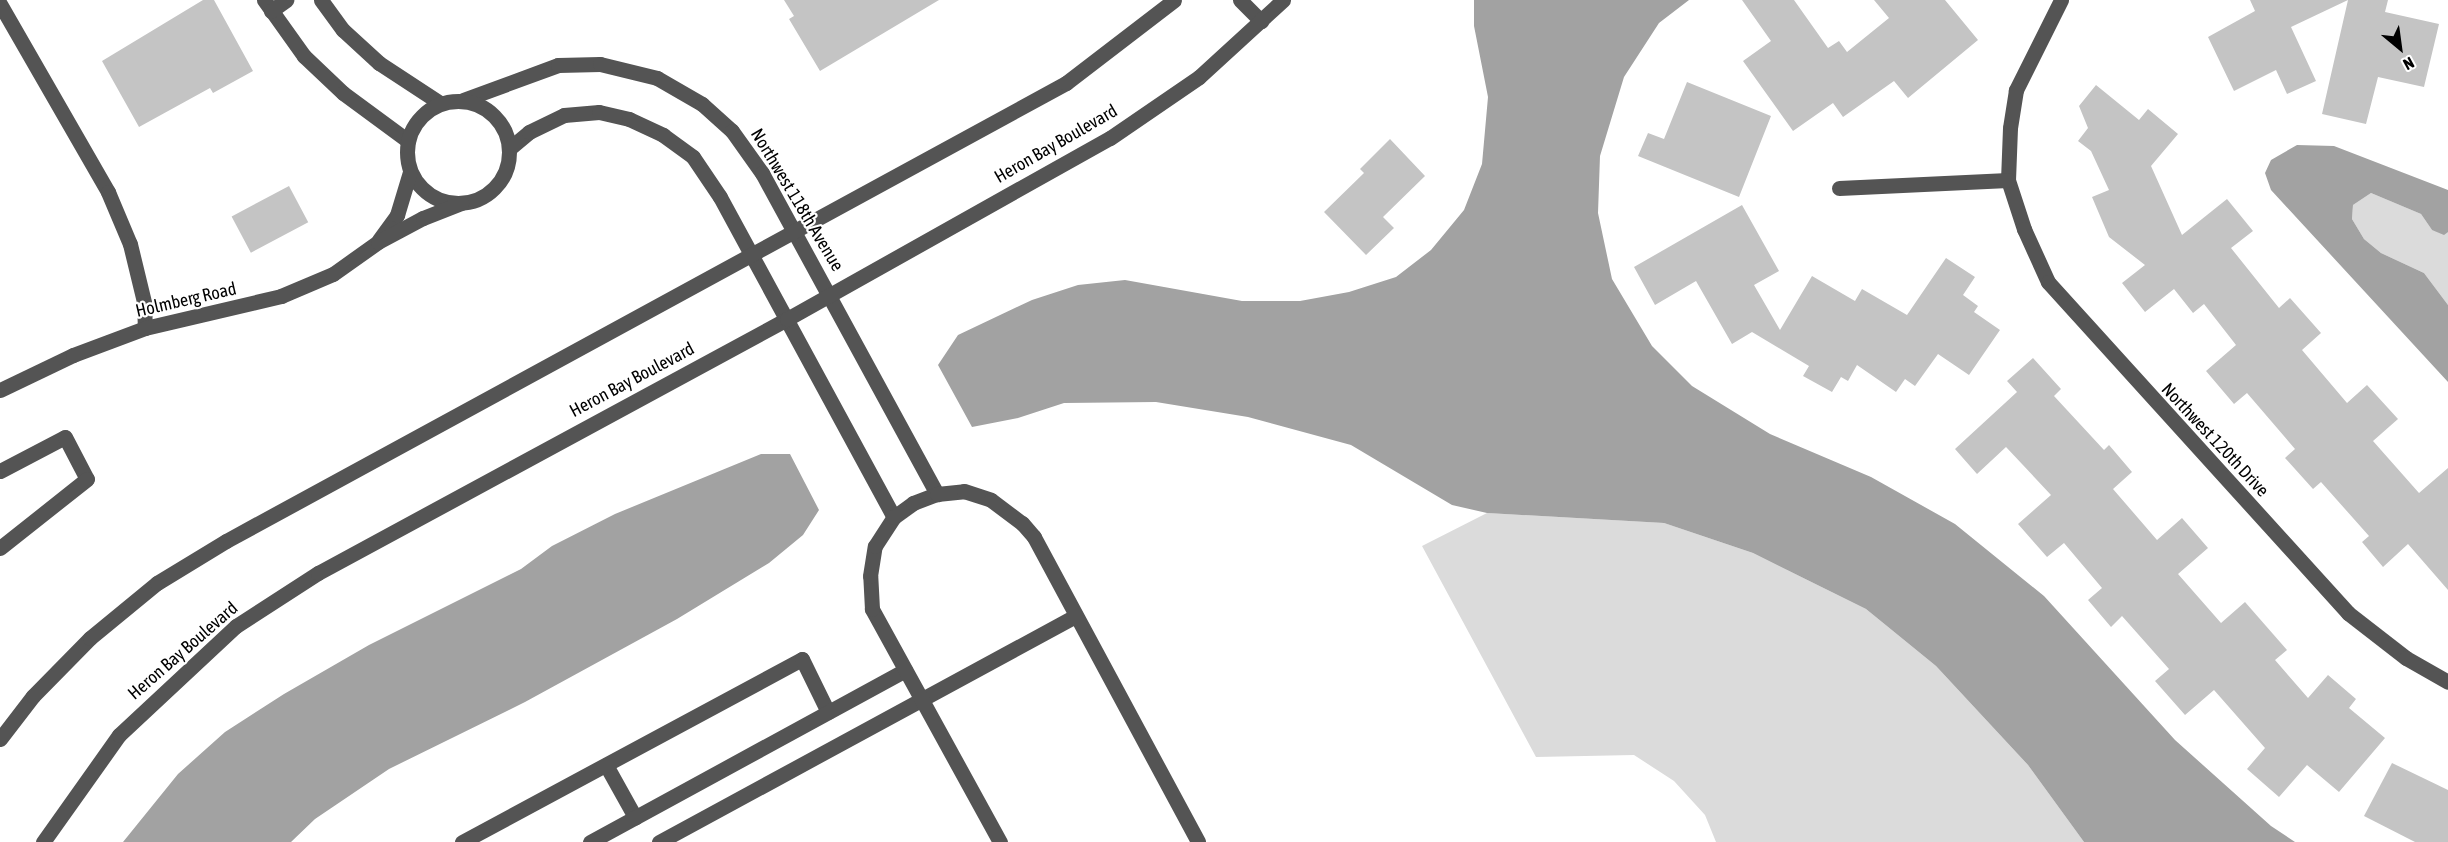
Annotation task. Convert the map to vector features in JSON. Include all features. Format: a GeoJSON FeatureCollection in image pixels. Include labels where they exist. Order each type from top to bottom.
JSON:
{"type":"FeatureCollection","features":[{"type":"Feature","properties":{"kind":"street"},"geometry":{"type":"LineString","coordinates":[[286,0],[268,5],[304,56],[343,93],[408,141]]}},
{"type":"Feature","properties":{"kind":"street"},"geometry":{"type":"LineString","coordinates":[[321,0],[343,30],[380,63],[440,104]]}},
{"type":"Feature","properties":{"kind":"street"},"geometry":{"type":"LineString","coordinates":[[0,739],[33,696],[90,638],[157,583],[226,541],[793,230],[846,207],[1066,83],[1174,0]]}},
{"type":"Feature","properties":{"kind":"street"},"geometry":{"type":"LineString","coordinates":[[1240,0],[1261,21]]}},
{"type":"Feature","properties":{"kind":"street","name":"Heron Bay Boulevard"},"geometry":{"type":"LineString","coordinates":[[42,842],[119,735],[236,626],[318,573],[831,295],[1110,138],[1198,77],[1283,0]]}},
{"type":"Feature","properties":{"kind":"street","name":"Northwest 120th Drive"},"geometry":{"type":"LineString","coordinates":[[2061,0],[2042,31],[2016,90],[2010,128],[2008,180],[2024,229],[2048,282],[2078,319],[2348,613],[2406,658],[2448,682]]}},
{"type":"Feature","properties":{"kind":"street"},"geometry":{"type":"LineString","coordinates":[[0,4],[108,192],[130,244],[144,302],[145,328]]}},
{"type":"Feature","properties":{"kind":"street","name":"Northwest 118th Avenue"},"geometry":{"type":"LineString","coordinates":[[463,100],[558,65],[600,64],[657,78],[702,104],[732,131],[762,173],[831,295],[937,494]]}},
{"type":"Feature","properties":{"kind":"street"},"geometry":{"type":"LineString","coordinates":[[463,100],[478,104],[495,116],[507,134],[510,148],[502,179],[484,196],[461,203],[430,196],[410,172],[408,141],[425,112],[440,104],[463,100]]}},
{"type":"Feature","properties":{"kind":"street"},"geometry":{"type":"LineString","coordinates":[[510,148],[530,132],[564,116],[599,112],[629,119],[663,135],[693,158],[720,197],[894,517]]}},
{"type":"Feature","properties":{"kind":"street","name":"Holmberg Road"},"geometry":{"type":"LineString","coordinates":[[378,242],[397,215],[410,172]]}},
{"type":"Feature","properties":{"kind":"street"},"geometry":{"type":"LineString","coordinates":[[1839,188],[2008,180]]}},
{"type":"Feature","properties":{"kind":"street","name":"Holmberg Road"},"geometry":{"type":"LineString","coordinates":[[0,390],[73,355],[145,328],[281,296],[333,274],[378,242],[423,218],[461,203]]}},
{"type":"Feature","properties":{"kind":"street"},"geometry":{"type":"LineString","coordinates":[[0,471],[65,437],[87,479],[0,548]]}},
{"type":"Feature","properties":{"kind":"street"},"geometry":{"type":"LineString","coordinates":[[1000,842],[872,609],[870,576],[875,546],[894,517],[913,503],[937,494],[964,491],[991,500],[1022,523],[1076,616],[1198,842]]}},
{"type":"Feature","properties":{"kind":"street"},"geometry":{"type":"LineString","coordinates":[[659,842],[1076,616]]}},
{"type":"Feature","properties":{"kind":"street"},"geometry":{"type":"LineString","coordinates":[[462,842],[802,659],[828,712]]}},
{"type":"Feature","properties":{"kind":"street"},"geometry":{"type":"LineString","coordinates":[[590,842],[906,670]]}},
{"type":"Feature","properties":{"kind":"street"},"geometry":{"type":"LineString","coordinates":[[606,765],[635,818]]}},
{"type":"Feature","properties":{"kind":"shaded area"},"geometry":{"type":"Polygon","coordinates":[[[1474,0],[1689,0],[1659,23],[1624,77],[1600,156],[1598,213],[1612,279],[1652,346],[1692,386],[1770,434],[1871,477],[1955,524],[2044,596],[2175,740],[2271,826],[2295,842],[2084,842],[2028,765],[1936,666],[1866,609],[1753,553],[1664,523],[1487,513],[1452,505],[1351,445],[1248,417],[1156,402],[1064,403],[1018,418],[972,427],[938,365],[958,335],[1032,300],[1078,285],[1125,280],[1242,301],[1300,301],[1349,292],[1396,277],[1431,250],[1464,210],[1482,164],[1488,97],[1474,26],[1474,0]]]}},
{"type":"Feature","properties":{"kind":"shaded area"},"geometry":{"type":"Polygon","coordinates":[[[2297,145],[2334,146],[2448,190],[2448,232],[2444,235],[2432,230],[2421,214],[2371,193],[2353,205],[2352,219],[2364,239],[2381,253],[2424,273],[2448,305],[2448,382],[2271,190],[2265,173],[2271,160],[2297,145]]]}},
{"type":"Feature","properties":{"kind":"shaded area"},"geometry":{"type":"Polygon","coordinates":[[[2371,193],[2421,214],[2432,230],[2448,232],[2448,305],[2424,273],[2381,253],[2364,239],[2352,219],[2353,205],[2371,193]]]}},
{"type":"Feature","properties":{"kind":"shaded area"},"geometry":{"type":"Polygon","coordinates":[[[761,454],[790,454],[819,510],[803,535],[769,563],[677,619],[525,702],[389,769],[315,819],[291,842],[123,842],[178,774],[225,732],[284,694],[369,645],[521,569],[552,546],[615,514],[761,454]]]}},
{"type":"Feature","properties":{"kind":"shaded area"},"geometry":{"type":"Polygon","coordinates":[[[1487,513],[1664,523],[1753,553],[1866,609],[1936,666],[2028,765],[2084,842],[1716,842],[1705,815],[1674,781],[1634,755],[1536,757],[1422,546],[1487,513]]]}},
{"type":"Feature","properties":{"kind":"building"},"geometry":{"type":"Polygon","coordinates":[[[203,0],[214,0],[253,71],[213,93],[210,88],[139,127],[102,61],[203,0]]]}},
{"type":"Feature","properties":{"kind":"building"},"geometry":{"type":"Polygon","coordinates":[[[784,0],[939,0],[820,71],[789,19],[794,16],[784,0]]]}},
{"type":"Feature","properties":{"kind":"building"},"geometry":{"type":"Polygon","coordinates":[[[1742,0],[1794,0],[1828,48],[1839,41],[1847,52],[1889,18],[1874,0],[1945,0],[1978,40],[1908,98],[1894,81],[1843,117],[1833,103],[1793,131],[1743,61],[1771,41],[1742,0]]]}},
{"type":"Feature","properties":{"kind":"building"},"geometry":{"type":"Polygon","coordinates":[[[2250,0],[2348,0],[2291,27],[2316,81],[2287,94],[2276,70],[2234,91],[2208,37],[2255,11],[2250,0]]]}},
{"type":"Feature","properties":{"kind":"building"},"geometry":{"type":"Polygon","coordinates":[[[2348,0],[2388,0],[2385,12],[2439,24],[2424,87],[2378,77],[2366,124],[2322,114],[2348,0]]]}},
{"type":"Feature","properties":{"kind":"building"},"geometry":{"type":"Polygon","coordinates":[[[1687,82],[1771,116],[1739,197],[1638,156],[1648,133],[1664,139],[1687,82]]]}},
{"type":"Feature","properties":{"kind":"building"},"geometry":{"type":"Polygon","coordinates":[[[2096,85],[2139,120],[2148,109],[2178,134],[2151,166],[2182,235],[2227,199],[2253,231],[2231,248],[2279,308],[2290,298],[2321,333],[2302,350],[2347,403],[2367,385],[2398,419],[2373,441],[2419,493],[2448,468],[2448,590],[2408,544],[2383,567],[2362,542],[2369,536],[2321,482],[2313,489],[2285,458],[2295,449],[2247,393],[2234,404],[2206,371],[2236,345],[2204,304],[2193,313],[2174,289],[2145,312],[2122,283],[2145,265],[2109,237],[2092,197],[2109,190],[2091,151],[2078,141],[2088,128],[2079,106],[2096,85]]]}},
{"type":"Feature","properties":{"kind":"building"},"geometry":{"type":"Polygon","coordinates":[[[1390,139],[1425,176],[1383,217],[1394,228],[1366,255],[1324,212],[1364,173],[1360,169],[1390,139]]]}},
{"type":"Feature","properties":{"kind":"building"},"geometry":{"type":"Polygon","coordinates":[[[289,186],[308,222],[251,253],[232,217],[289,186]]]}},
{"type":"Feature","properties":{"kind":"building"},"geometry":{"type":"Polygon","coordinates":[[[1742,205],[1779,271],[1754,285],[1780,330],[1812,276],[1855,301],[1862,289],[1907,315],[1946,258],[1975,277],[1963,295],[1978,306],[1974,312],[2000,330],[1969,375],[1938,354],[1915,386],[1905,379],[1896,392],[1857,365],[1848,381],[1841,377],[1832,392],[1803,376],[1809,366],[1752,332],[1732,344],[1696,281],[1655,305],[1634,267],[1742,205]]]}},
{"type":"Feature","properties":{"kind":"building"},"geometry":{"type":"Polygon","coordinates":[[[2033,358],[2061,389],[2054,396],[2104,450],[2109,445],[2132,472],[2113,489],[2157,540],[2182,518],[2208,548],[2178,574],[2221,623],[2245,602],[2287,650],[2275,660],[2308,698],[2328,675],[2356,699],[2349,708],[2385,738],[2339,792],[2307,765],[2279,797],[2247,769],[2265,748],[2214,690],[2185,715],[2155,681],[2169,669],[2122,616],[2111,627],[2088,600],[2102,588],[2064,543],[2047,557],[2018,524],[2051,495],[2006,447],[1977,474],[1955,449],[2017,392],[2007,381],[2033,358]]]}},
{"type":"Feature","properties":{"kind":"building"},"geometry":{"type":"Polygon","coordinates":[[[2392,763],[2448,790],[2448,842],[2415,842],[2364,816],[2392,763]]]}}]}
